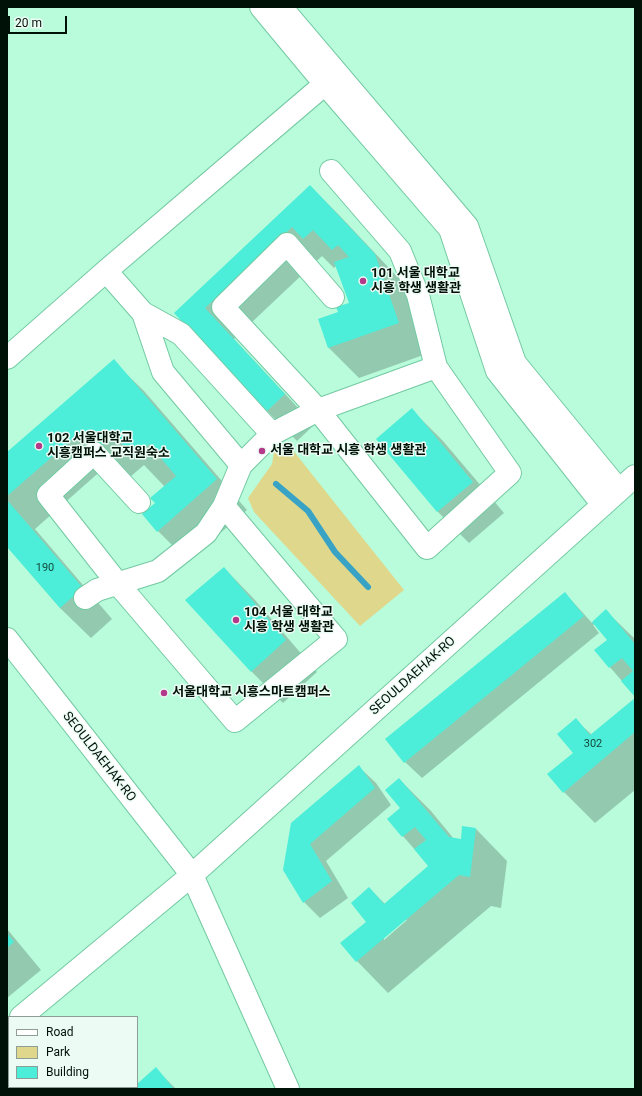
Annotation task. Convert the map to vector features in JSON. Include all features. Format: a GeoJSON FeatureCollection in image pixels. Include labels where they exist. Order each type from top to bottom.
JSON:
{"type":"FeatureCollection","features":[{"type":"Feature","properties":{"kind":"street"},"geometry":{"type":"LineString","coordinates":[[261,7],[332,80],[467,226],[514,363],[619,490]]}},
{"type":"Feature","properties":{"kind":"street"},"geometry":{"type":"LineString","coordinates":[[281,7],[332,80],[450,229],[497,371],[603,505]]}},
{"type":"Feature","properties":{"kind":"street"},"geometry":{"type":"LineString","coordinates":[[7,358],[106,271],[332,80]]}},
{"type":"Feature","properties":{"kind":"street"},"geometry":{"type":"LineString","coordinates":[[330,171],[400,251],[418,294],[436,367],[510,473],[427,548],[318,410],[222,307],[287,244],[333,297]]}},
{"type":"Feature","properties":{"kind":"street"},"geometry":{"type":"LineString","coordinates":[[106,271],[143,313],[181,334],[272,434]]}},
{"type":"Feature","properties":{"kind":"street"},"geometry":{"type":"LineString","coordinates":[[143,313],[163,372],[241,465]]}},
{"type":"Feature","properties":{"kind":"street"},"geometry":{"type":"LineString","coordinates":[[85,598],[97,590],[158,571],[206,533],[224,506],[241,465],[272,434],[318,410],[436,367]]}},
{"type":"Feature","properties":{"kind":"street"},"geometry":{"type":"LineString","coordinates":[[138,502],[94,453],[48,495],[118,584],[235,722],[336,639],[224,506]]}},
{"type":"Feature","properties":{"kind":"street","name":"SEOULDAEHAK-RO"},"geometry":{"type":"LineString","coordinates":[[192,875],[635,476]]}},
{"type":"Feature","properties":{"kind":"street","name":"SEOULDAEHAK-RO"},"geometry":{"type":"LineString","coordinates":[[7,639],[192,875],[288,1089]]}},
{"type":"Feature","properties":{"kind":"street"},"geometry":{"type":"LineString","coordinates":[[22,1016],[192,875]]}},
{"type":"Feature","properties":{"kind":"green space"},"geometry":{"type":"Polygon","coordinates":[[[288,444],[404,590],[360,626],[254,512],[248,498],[272,464],[275,445],[288,444]]]}},
{"type":"Feature","properties":{"kind":"building","name":"101 서울 대학교 시흥 학생 생활관"},"geometry":{"type":"Polygon","coordinates":[[[310,185],[375,254],[399,323],[328,348],[318,319],[338,312],[336,307],[349,303],[334,262],[349,257],[338,245],[332,250],[313,230],[303,239],[292,227],[205,308],[285,394],[266,412],[174,313],[310,185]]]}},
{"type":"Feature","properties":{"kind":"building","name":"102 서울대학교 시흥캠퍼스 교직원숙소"},"geometry":{"type":"Polygon","coordinates":[[[114,359],[217,479],[157,532],[142,514],[155,503],[150,498],[176,476],[149,444],[134,457],[114,435],[99,448],[83,430],[7,496],[7,452],[114,359]]]}},
{"type":"Feature","properties":{"kind":"building"},"geometry":{"type":"Polygon","coordinates":[[[412,408],[473,482],[437,512],[376,439],[412,408]]]}},
{"type":"Feature","properties":{"kind":"building"},"geometry":{"type":"Polygon","coordinates":[[[7,500],[83,588],[60,608],[7,547],[7,500]]]}},
{"type":"Feature","properties":{"kind":"building","name":"104 서울 대학교 시흥 학생 생활관"},"geometry":{"type":"Polygon","coordinates":[[[224,567],[286,640],[251,672],[185,600],[224,567]]]}},
{"type":"Feature","properties":{"kind":"building"},"geometry":{"type":"Polygon","coordinates":[[[565,592],[584,616],[404,763],[385,739],[565,592]]]}},
{"type":"Feature","properties":{"kind":"building"},"geometry":{"type":"Polygon","coordinates":[[[606,609],[635,644],[635,697],[621,681],[633,671],[622,658],[609,668],[594,650],[607,640],[592,622],[606,609]]]}},
{"type":"Feature","properties":{"kind":"building"},"geometry":{"type":"Polygon","coordinates":[[[635,698],[635,732],[563,793],[547,774],[573,753],[557,734],[576,718],[590,735],[635,698]]]}},
{"type":"Feature","properties":{"kind":"building"},"geometry":{"type":"Polygon","coordinates":[[[359,765],[375,788],[310,844],[332,881],[303,903],[283,870],[291,823],[359,765]]]}},
{"type":"Feature","properties":{"kind":"building"},"geometry":{"type":"Polygon","coordinates":[[[399,778],[449,837],[461,839],[462,826],[476,828],[470,877],[459,875],[356,962],[340,943],[366,922],[351,903],[369,887],[384,904],[428,866],[414,849],[426,840],[415,827],[402,837],[387,819],[400,808],[385,790],[399,778]]]}},
{"type":"Feature","properties":{"kind":"building"},"geometry":{"type":"Polygon","coordinates":[[[7,933],[14,942],[7,948],[7,933]]]}},
{"type":"Feature","properties":{"kind":"building"},"geometry":{"type":"Polygon","coordinates":[[[156,1067],[174,1089],[135,1089],[134,1088],[138,1088],[138,1083],[156,1067]]]}},
{"type":"Feature","properties":{"kind":"waterway"},"geometry":{"type":"LineString","coordinates":[[276,484],[308,511],[335,552],[368,587]]}},
{"type":"Feature","properties":{"kind":"place","name":"101 서울 대학교 시흥 학생 생활관"},"geometry":{"type":"Point","coordinates":[363,281]}},
{"type":"Feature","properties":{"kind":"place","name":"102 서울대학교 시흥캠퍼스 교직원숙소"},"geometry":{"type":"Point","coordinates":[39,446]}},
{"type":"Feature","properties":{"kind":"place","name":"서울 대학교 시흥 학생 생활관"},"geometry":{"type":"Point","coordinates":[262,451]}},
{"type":"Feature","properties":{"kind":"place","name":"104 서울 대학교 시흥 학생 생활관"},"geometry":{"type":"Point","coordinates":[236,620]}},
{"type":"Feature","properties":{"kind":"place","name":"서울대학교 시흥스마트캠퍼스"},"geometry":{"type":"Point","coordinates":[164,693]}}]}
